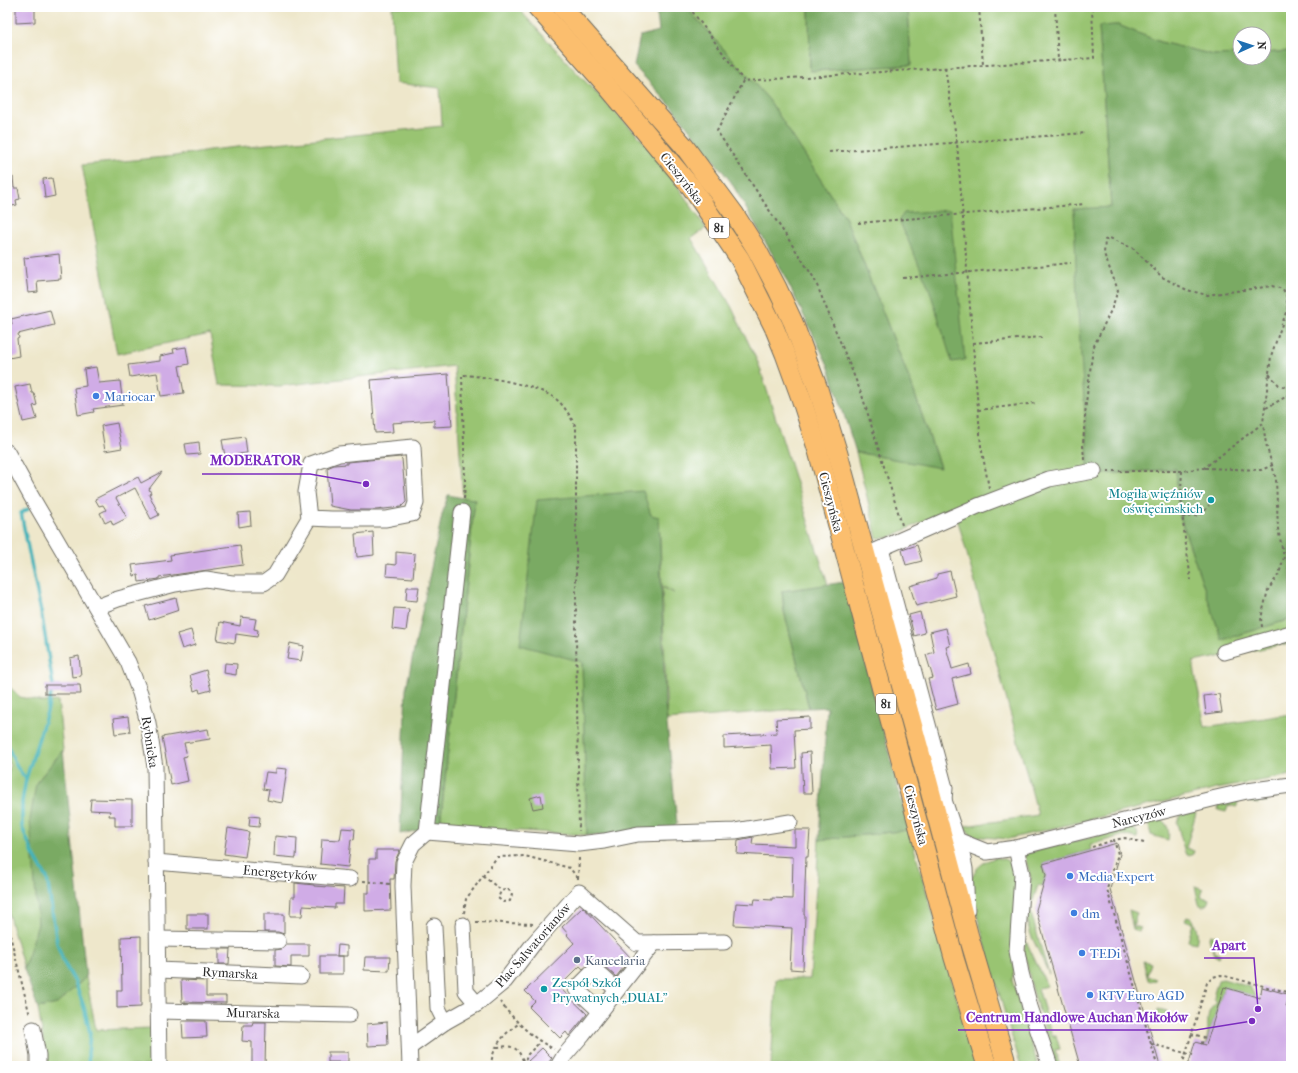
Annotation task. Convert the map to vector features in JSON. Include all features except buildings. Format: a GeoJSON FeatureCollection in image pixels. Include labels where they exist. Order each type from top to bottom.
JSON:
{"type":"FeatureCollection","features":[{"type":"Feature","properties":{"kind":"main road","name":"Cieszyńska"},"geometry":{"type":"LineString","coordinates":[[537,7],[633,116],[692,188],[740,259],[785,354],[802,398],[818,451],[952,950],[987,1066]]}},
{"type":"Feature","properties":{"kind":"main road","name":"Cieszyńska"},"geometry":{"type":"LineString","coordinates":[[562,7],[684,146],[735,215],[778,288],[793,322],[818,389],[838,454],[873,552],[923,764],[969,937],[1007,1066]]}},
{"type":"Feature","properties":{"kind":"street"},"geometry":{"type":"LineString","coordinates":[[97,607],[118,599],[175,584],[206,579],[232,582],[264,583],[275,575],[309,518],[306,492],[310,464],[339,454],[413,447],[416,503],[412,514],[386,519],[309,518]]}},
{"type":"Feature","properties":{"kind":"street","name":"Rybnicka"},"geometry":{"type":"LineString","coordinates":[[7,452],[128,662],[140,693],[148,723],[155,767],[159,1066]]}},
{"type":"Feature","properties":{"kind":"street"},"geometry":{"type":"LineString","coordinates":[[944,800],[945,788],[873,552],[998,498],[1048,479],[1090,472]]}},
{"type":"Feature","properties":{"kind":"street"},"geometry":{"type":"LineString","coordinates":[[410,1066],[403,886],[404,862],[413,844],[427,832],[462,512]]}},
{"type":"Feature","properties":{"kind":"street"},"geometry":{"type":"LineString","coordinates":[[1224,652],[1291,633]]}},
{"type":"Feature","properties":{"kind":"street"},"geometry":{"type":"LineString","coordinates":[[923,764],[944,800],[965,869],[969,937]]}},
{"type":"Feature","properties":{"kind":"street","name":"Narcyzów"},"geometry":{"type":"LineString","coordinates":[[957,840],[987,852],[1016,848],[1246,791],[1291,785]]}},
{"type":"Feature","properties":{"kind":"street"},"geometry":{"type":"LineString","coordinates":[[427,832],[579,844],[604,841],[638,834],[735,831],[790,822]]}},
{"type":"Feature","properties":{"kind":"street"},"geometry":{"type":"LineString","coordinates":[[1016,848],[1022,874],[1017,951],[1030,1007],[1050,1066]]}},
{"type":"Feature","properties":{"kind":"street","name":"Narcyzów"},"geometry":{"type":"LineString","coordinates":[[965,869],[987,852]]}},
{"type":"Feature","properties":{"kind":"street","name":"Energetyków"},"geometry":{"type":"LineString","coordinates":[[156,862],[350,879]]}},
{"type":"Feature","properties":{"kind":"street","name":"Plac Salwatorianów"},"geometry":{"type":"LineString","coordinates":[[410,1046],[445,1022],[477,1004],[505,981],[534,943],[580,892],[637,943],[724,942]]}},
{"type":"Feature","properties":{"kind":"street"},"geometry":{"type":"LineString","coordinates":[[466,920],[466,991],[477,1004]]}},
{"type":"Feature","properties":{"kind":"street"},"geometry":{"type":"LineString","coordinates":[[434,926],[438,1008],[445,1022]]}},
{"type":"Feature","properties":{"kind":"street"},"geometry":{"type":"LineString","coordinates":[[158,938],[278,942]]}},
{"type":"Feature","properties":{"kind":"street"},"geometry":{"type":"LineString","coordinates":[[558,1066],[566,1053],[654,943]]}},
{"type":"Feature","properties":{"kind":"street","name":"Rymarska"},"geometry":{"type":"LineString","coordinates":[[158,970],[301,976]]}},
{"type":"Feature","properties":{"kind":"street"},"geometry":{"type":"LineString","coordinates":[[600,1011],[576,989],[595,970],[617,990]]}},
{"type":"Feature","properties":{"kind":"street","name":"Murarska"},"geometry":{"type":"LineString","coordinates":[[158,1011],[349,1015]]}},
{"type":"Feature","properties":{"kind":"street"},"geometry":{"type":"LineString","coordinates":[[33,1029],[38,1055],[38,1066]]}},
{"type":"Feature","properties":{"kind":"path"},"geometry":{"type":"LineString","coordinates":[[690,7],[743,81]]}},
{"type":"Feature","properties":{"kind":"path"},"geometry":{"type":"LineString","coordinates":[[979,7],[983,65]]}},
{"type":"Feature","properties":{"kind":"path"},"geometry":{"type":"LineString","coordinates":[[1055,7],[1058,60]]}},
{"type":"Feature","properties":{"kind":"path"},"geometry":{"type":"LineString","coordinates":[[743,81],[1094,58],[1092,7]]}},
{"type":"Feature","properties":{"kind":"path"},"geometry":{"type":"LineString","coordinates":[[945,68],[957,143],[981,446],[989,487],[998,498]]}},
{"type":"Feature","properties":{"kind":"path"},"geometry":{"type":"LineString","coordinates":[[743,81],[717,131],[814,278],[862,395],[906,538]]}},
{"type":"Feature","properties":{"kind":"path"},"geometry":{"type":"LineString","coordinates":[[829,152],[1086,133]]}},
{"type":"Feature","properties":{"kind":"path"},"geometry":{"type":"LineString","coordinates":[[858,223],[1085,204]]}},
{"type":"Feature","properties":{"kind":"path"},"geometry":{"type":"LineString","coordinates":[[1273,466],[1261,470],[1204,468],[1182,472],[1090,472],[1083,445],[1086,403],[1093,348],[1112,308],[1118,290],[1104,254],[1105,240],[1110,238],[1134,249],[1162,277],[1187,290],[1207,295],[1272,286],[1283,289],[1287,297],[1287,307]]}},
{"type":"Feature","properties":{"kind":"path"},"geometry":{"type":"LineString","coordinates":[[903,278],[1071,263]]}},
{"type":"Feature","properties":{"kind":"path"},"geometry":{"type":"LineString","coordinates":[[1267,640],[1263,633],[1261,618],[1268,590],[1279,574],[1284,557],[1278,529],[1276,479],[1266,444],[1263,424],[1271,356],[1291,298]]}},
{"type":"Feature","properties":{"kind":"path"},"geometry":{"type":"LineString","coordinates":[[973,343],[1042,336]]}},
{"type":"Feature","properties":{"kind":"path"},"geometry":{"type":"LineString","coordinates":[[1269,374],[1278,385],[1291,389]]}},
{"type":"Feature","properties":{"kind":"path"},"geometry":{"type":"LineString","coordinates":[[462,512],[465,481],[462,375],[482,376],[514,383],[539,391],[556,400],[569,414],[576,427],[578,880],[570,868],[525,856],[497,857],[466,899],[466,920],[551,925]]}},
{"type":"Feature","properties":{"kind":"path"},"geometry":{"type":"LineString","coordinates":[[1265,408],[1291,394]]}},
{"type":"Feature","properties":{"kind":"path"},"geometry":{"type":"LineString","coordinates":[[978,410],[1036,403]]}},
{"type":"Feature","properties":{"kind":"path"},"geometry":{"type":"LineString","coordinates":[[1204,468],[1263,424]]}},
{"type":"Feature","properties":{"kind":"path"},"geometry":{"type":"LineString","coordinates":[[1182,472],[1180,491],[1182,517],[1191,580]]}},
{"type":"Feature","properties":{"kind":"path"},"geometry":{"type":"LineString","coordinates":[[1182,517],[1195,517],[1201,514],[1209,505]]}},
{"type":"Feature","properties":{"kind":"path"},"geometry":{"type":"LineString","coordinates":[[1092,847],[1125,838],[1144,843]]}},
{"type":"Feature","properties":{"kind":"path"},"geometry":{"type":"LineString","coordinates":[[1114,840],[1118,854],[1107,889],[1157,1065],[1162,1066]]}},
{"type":"Feature","properties":{"kind":"path"},"geometry":{"type":"LineString","coordinates":[[483,876],[501,890],[508,889],[512,894],[510,901],[503,902],[498,898],[501,890]]}},
{"type":"Feature","properties":{"kind":"path"},"geometry":{"type":"LineString","coordinates":[[350,879],[403,886]]}},
{"type":"Feature","properties":{"kind":"path"},"geometry":{"type":"LineString","coordinates":[[7,924],[33,1029]]}},
{"type":"Feature","properties":{"kind":"path"},"geometry":{"type":"LineString","coordinates":[[1182,1066],[1207,983],[1213,977],[1221,975],[1291,993]]}},
{"type":"Feature","properties":{"kind":"path"},"geometry":{"type":"LineString","coordinates":[[492,992],[504,1007],[540,1042],[566,1053]]}},
{"type":"Feature","properties":{"kind":"path"},"geometry":{"type":"LineString","coordinates":[[492,1066],[492,1058],[497,1047],[505,1035],[520,1023]]}},
{"type":"Feature","properties":{"kind":"path"},"geometry":{"type":"LineString","coordinates":[[1191,1034],[1204,1037],[1201,1046]]}},
{"type":"Feature","properties":{"kind":"path"},"geometry":{"type":"LineString","coordinates":[[523,1066],[532,1048],[540,1042]]}},
{"type":"Feature","properties":{"kind":"path"},"geometry":{"type":"LineString","coordinates":[[1151,1044],[1193,1056]]}},
{"type":"Feature","properties":{"kind":"path"},"geometry":{"type":"LineString","coordinates":[[497,1047],[505,1046],[516,1048],[519,1051],[524,1063]]}},
{"type":"Feature","properties":{"kind":"green space"},"geometry":{"type":"Polygon","coordinates":[[[392,7],[517,7],[579,75],[655,153],[706,228],[691,238],[731,306],[759,365],[828,585],[782,591],[784,611],[809,708],[667,720],[662,587],[674,593],[662,586],[659,517],[582,662],[587,835],[440,826],[475,499],[463,498],[454,366],[280,386],[219,385],[210,334],[117,354],[82,165],[175,156],[209,150],[442,126],[440,88],[396,83],[392,7]]]}},
{"type":"Feature","properties":{"kind":"green space"},"geometry":{"type":"Polygon","coordinates":[[[656,7],[686,7],[769,100],[846,219],[912,386],[940,468],[856,452],[828,365],[782,271],[731,182],[672,107],[634,66],[640,36],[659,31],[656,7]]]}},
{"type":"Feature","properties":{"kind":"green space"},"geometry":{"type":"Polygon","coordinates":[[[686,7],[809,7],[810,71],[911,65],[908,7],[1291,7],[1291,51],[1272,52],[1272,26],[1232,26],[1232,54],[1214,55],[1160,42],[1118,25],[1099,26],[1111,208],[1074,209],[1089,475],[1176,469],[1179,514],[1222,640],[1291,619],[1291,643],[1193,662],[1205,727],[1291,714],[1291,775],[1217,789],[1008,839],[971,836],[965,826],[1038,815],[960,528],[953,507],[888,538],[877,538],[856,452],[940,467],[912,386],[846,219],[769,100],[686,7]]]}},
{"type":"Feature","properties":{"kind":"green space"},"geometry":{"type":"Polygon","coordinates":[[[809,7],[908,7],[911,65],[810,71],[809,7]]]}},
{"type":"Feature","properties":{"kind":"green space"},"geometry":{"type":"Polygon","coordinates":[[[1118,25],[1160,42],[1214,55],[1232,54],[1232,66],[1272,66],[1272,52],[1291,51],[1291,619],[1222,640],[1179,514],[1176,469],[1089,475],[1077,298],[1074,209],[1111,207],[1099,26],[1118,25]]]}},
{"type":"Feature","properties":{"kind":"green space"},"geometry":{"type":"Polygon","coordinates":[[[950,210],[965,360],[952,362],[929,288],[899,220],[904,213],[950,210]]]}},
{"type":"Feature","properties":{"kind":"green space"},"geometry":{"type":"Polygon","coordinates":[[[643,491],[651,515],[659,517],[665,704],[677,824],[665,838],[587,835],[582,662],[520,645],[537,500],[643,491]]]}},
{"type":"Feature","properties":{"kind":"green space"},"geometry":{"type":"Polygon","coordinates":[[[448,495],[475,499],[440,826],[400,834],[406,689],[442,515],[448,495]]]}},
{"type":"Feature","properties":{"kind":"green space"},"geometry":{"type":"Polygon","coordinates":[[[845,582],[909,830],[819,840],[827,707],[809,708],[784,611],[782,591],[845,582]]]}},
{"type":"Feature","properties":{"kind":"green space"},"geometry":{"type":"Polygon","coordinates":[[[7,684],[20,697],[43,702],[58,701],[63,750],[36,783],[35,877],[38,925],[24,969],[7,909],[7,778],[10,765],[7,761],[7,684]]]}},
{"type":"Feature","properties":{"kind":"green space"},"geometry":{"type":"Polygon","coordinates":[[[63,750],[86,977],[57,1004],[38,1008],[24,969],[38,924],[30,820],[36,783],[63,750]]]}},
{"type":"Feature","properties":{"kind":"green space"},"geometry":{"type":"Polygon","coordinates":[[[1269,795],[1267,803],[1259,801],[1258,804],[1249,802],[1252,796],[1269,795]]]}},
{"type":"Feature","properties":{"kind":"green space"},"geometry":{"type":"Polygon","coordinates":[[[1238,800],[1237,807],[1228,805],[1226,812],[1218,810],[1219,804],[1238,800]]]}},
{"type":"Feature","properties":{"kind":"green space"},"geometry":{"type":"Polygon","coordinates":[[[1190,812],[1196,813],[1186,848],[1194,851],[1193,854],[1189,856],[1185,853],[1177,823],[1180,815],[1190,812]]]}},
{"type":"Feature","properties":{"kind":"green space"},"geometry":{"type":"Polygon","coordinates":[[[1159,819],[1164,822],[1168,828],[1168,840],[1151,835],[1149,826],[1151,822],[1159,819]]]}},
{"type":"Feature","properties":{"kind":"green space"},"geometry":{"type":"Polygon","coordinates":[[[1132,827],[1137,832],[1137,838],[1124,835],[1090,845],[1091,850],[1043,864],[1046,875],[1043,886],[1038,885],[1030,910],[1049,974],[1028,925],[1026,908],[1031,879],[1024,854],[1132,827]]]}},
{"type":"Feature","properties":{"kind":"green space"},"geometry":{"type":"Polygon","coordinates":[[[909,830],[976,1066],[771,1066],[776,979],[810,979],[819,840],[909,830]]]}},
{"type":"Feature","properties":{"kind":"green space"},"geometry":{"type":"Polygon","coordinates":[[[994,858],[1007,860],[1016,869],[1014,971],[1012,980],[1038,1066],[1021,1066],[969,887],[974,872],[984,863],[994,858]]]}},
{"type":"Feature","properties":{"kind":"green space"},"geometry":{"type":"Polygon","coordinates":[[[1195,886],[1203,889],[1201,897],[1209,899],[1208,903],[1205,905],[1202,906],[1199,904],[1195,886]]]}},
{"type":"Feature","properties":{"kind":"green space"},"geometry":{"type":"Polygon","coordinates":[[[1129,910],[1137,913],[1133,926],[1141,928],[1139,931],[1135,931],[1133,929],[1129,910]]]}},
{"type":"Feature","properties":{"kind":"green space"},"geometry":{"type":"Polygon","coordinates":[[[1187,917],[1191,917],[1196,926],[1196,943],[1188,941],[1193,923],[1185,920],[1187,917]]]}},
{"type":"Feature","properties":{"kind":"green space"},"geometry":{"type":"Polygon","coordinates":[[[1210,935],[1218,937],[1214,952],[1220,954],[1219,958],[1214,955],[1209,938],[1210,935]]]}},
{"type":"Feature","properties":{"kind":"green space"},"geometry":{"type":"Polygon","coordinates":[[[1025,943],[1027,943],[1047,986],[1038,988],[1052,1036],[1056,1036],[1060,1049],[1055,1050],[1060,1066],[1056,1066],[1032,988],[1024,951],[1025,943]]]}},
{"type":"Feature","properties":{"kind":"green space"},"geometry":{"type":"Polygon","coordinates":[[[1143,961],[1151,963],[1147,976],[1156,979],[1154,981],[1150,982],[1148,980],[1143,961]]]}},
{"type":"Feature","properties":{"kind":"green space"},"geometry":{"type":"Polygon","coordinates":[[[86,977],[96,1030],[152,1028],[154,1066],[44,1066],[43,1039],[38,1008],[57,1004],[86,977]]]}},
{"type":"Feature","properties":{"kind":"green space"},"geometry":{"type":"Polygon","coordinates":[[[1223,979],[1250,987],[1255,997],[1224,987],[1205,1046],[1208,1035],[1209,1012],[1217,1003],[1214,998],[1214,993],[1218,980],[1223,979]]]}},
{"type":"Feature","properties":{"kind":"green space"},"geometry":{"type":"Polygon","coordinates":[[[1158,1009],[1167,1011],[1165,1016],[1174,1018],[1169,1022],[1162,1020],[1159,1016],[1158,1009]]]}},
{"type":"Feature","properties":{"kind":"waterway"},"geometry":{"type":"LineString","coordinates":[[28,509],[21,513],[42,617],[53,685],[47,712],[26,779],[22,802],[22,827],[33,854],[47,878],[57,943],[64,963],[75,982],[84,1007],[90,1033],[88,1054],[89,1066]]}},
{"type":"Feature","properties":{"kind":"waterway"},"geometry":{"type":"LineString","coordinates":[[7,745],[17,767],[26,779]]}},
{"type":"Feature","properties":{"kind":"place","name":"Mariocar"},"geometry":{"type":"Point","coordinates":[96,396]}},
{"type":"Feature","properties":{"kind":"place","name":"MODERATOR"},"geometry":{"type":"Point","coordinates":[366,484]}},
{"type":"Feature","properties":{"kind":"place","name":"Mogiła więźniów oświęcimskich"},"geometry":{"type":"Point","coordinates":[1211,500]}},
{"type":"Feature","properties":{"kind":"place","name":"Media Expert"},"geometry":{"type":"Point","coordinates":[1070,876]}},
{"type":"Feature","properties":{"kind":"place","name":"dm"},"geometry":{"type":"Point","coordinates":[1074,913]}},
{"type":"Feature","properties":{"kind":"place","name":"TEDi"},"geometry":{"type":"Point","coordinates":[1082,953]}},
{"type":"Feature","properties":{"kind":"place","name":"Kancelaria"},"geometry":{"type":"Point","coordinates":[577,960]}},
{"type":"Feature","properties":{"kind":"place","name":"Zespół Szkół Prywatnych „DUAL”"},"geometry":{"type":"Point","coordinates":[544,989]}},
{"type":"Feature","properties":{"kind":"place","name":"RTV Euro AGD"},"geometry":{"type":"Point","coordinates":[1090,995]}},
{"type":"Feature","properties":{"kind":"place","name":"Apart"},"geometry":{"type":"Point","coordinates":[1258,1009]}},
{"type":"Feature","properties":{"kind":"place","name":"Centrum Handlowe Auchan Mikołów"},"geometry":{"type":"Point","coordinates":[1252,1021]}}]}
